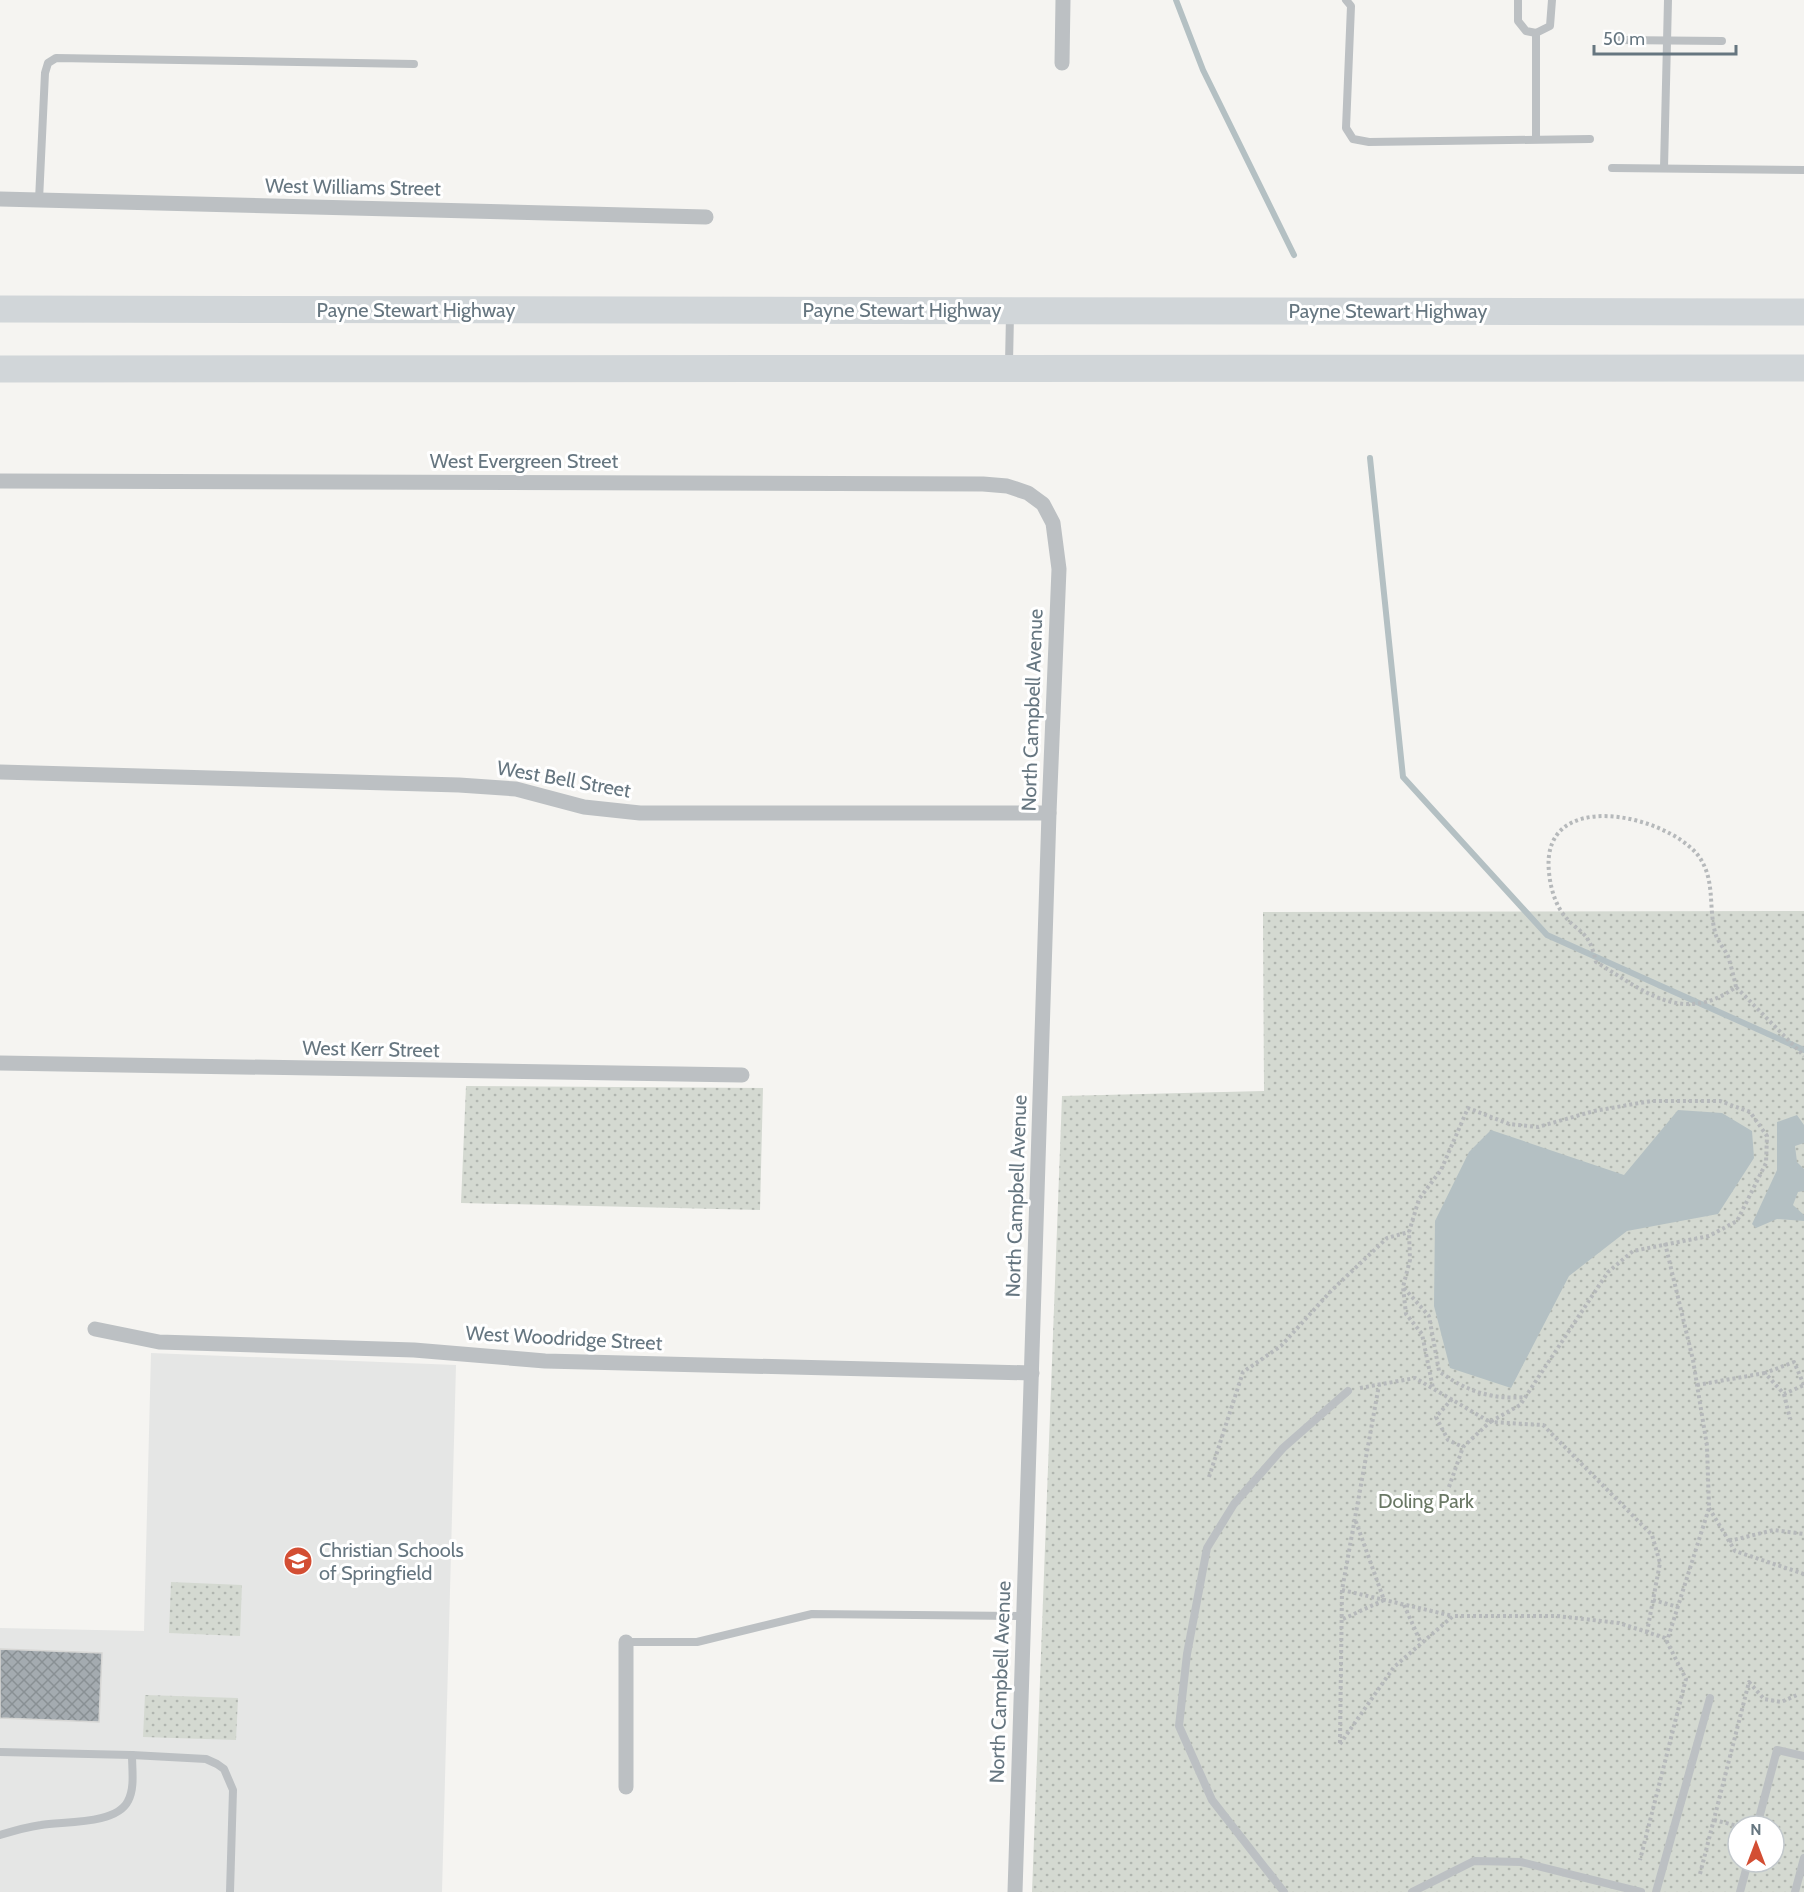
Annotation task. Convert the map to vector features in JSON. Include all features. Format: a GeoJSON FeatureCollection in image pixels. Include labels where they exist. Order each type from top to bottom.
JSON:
{"type":"FeatureCollection","features":[{"type":"Feature","properties":{"kind":"highway","name":"Payne Stewart Highway"},"geometry":{"type":"LineString","coordinates":[[0,309],[1804,312]]}},
{"type":"Feature","properties":{"kind":"highway"},"geometry":{"type":"LineString","coordinates":[[0,369],[1804,368]]}},
{"type":"Feature","properties":{"kind":"street"},"geometry":{"type":"LineString","coordinates":[[1062,63],[1063,0]]}},
{"type":"Feature","properties":{"kind":"street","name":"West Williams Street"},"geometry":{"type":"LineString","coordinates":[[0,199],[706,217]]}},
{"type":"Feature","properties":{"kind":"street","name":"West Evergreen Street"},"geometry":{"type":"LineString","coordinates":[[0,481],[983,484],[1018,490],[1042,504]]}},
{"type":"Feature","properties":{"kind":"street","name":"North Campbell Avenue"},"geometry":{"type":"LineString","coordinates":[[1015,1892],[1049,813],[1059,569],[1053,523],[1042,504]]}},
{"type":"Feature","properties":{"kind":"street","name":"West Bell Street"},"geometry":{"type":"LineString","coordinates":[[0,772],[459,785],[516,789],[584,807],[640,813],[1049,813]]}},
{"type":"Feature","properties":{"kind":"street","name":"West Kerr Street"},"geometry":{"type":"LineString","coordinates":[[0,1063],[742,1076]]}},
{"type":"Feature","properties":{"kind":"street","name":"West Woodridge Street"},"geometry":{"type":"LineString","coordinates":[[95,1329],[159,1342],[414,1350],[545,1361],[1032,1373]]}},
{"type":"Feature","properties":{"kind":"street"},"geometry":{"type":"LineString","coordinates":[[626,1642],[626,1787]]}},
{"type":"Feature","properties":{"kind":"lane"},"geometry":{"type":"LineString","coordinates":[[1346,0],[1351,6],[1346,128],[1353,139],[1369,142],[1590,139]]}},
{"type":"Feature","properties":{"kind":"lane"},"geometry":{"type":"LineString","coordinates":[[1518,0],[1518,21],[1526,31],[1536,33],[1550,26],[1552,0]]}},
{"type":"Feature","properties":{"kind":"lane"},"geometry":{"type":"LineString","coordinates":[[1664,168],[1668,0]]}},
{"type":"Feature","properties":{"kind":"lane"},"geometry":{"type":"LineString","coordinates":[[1536,33],[1536,138]]}},
{"type":"Feature","properties":{"kind":"lane"},"geometry":{"type":"LineString","coordinates":[[1617,40],[1722,41]]}},
{"type":"Feature","properties":{"kind":"lane"},"geometry":{"type":"LineString","coordinates":[[39,200],[45,73],[48,63],[56,58],[414,64]]}},
{"type":"Feature","properties":{"kind":"lane"},"geometry":{"type":"LineString","coordinates":[[1612,168],[1804,170]]}},
{"type":"Feature","properties":{"kind":"lane"},"geometry":{"type":"LineString","coordinates":[[1009,369],[1010,310]]}},
{"type":"Feature","properties":{"kind":"lane"},"geometry":{"type":"LineString","coordinates":[[1284,1892],[1212,1800],[1179,1726],[1187,1654],[1207,1548],[1234,1504],[1283,1448],[1348,1391]]}},
{"type":"Feature","properties":{"kind":"lane"},"geometry":{"type":"LineString","coordinates":[[626,1642],[697,1642],[812,1614],[1023,1616]]}},
{"type":"Feature","properties":{"kind":"lane"},"geometry":{"type":"LineString","coordinates":[[1656,1892],[1710,1698]]}},
{"type":"Feature","properties":{"kind":"lane"},"geometry":{"type":"LineString","coordinates":[[1760,1814],[1777,1750],[1804,1756]]}},
{"type":"Feature","properties":{"kind":"lane"},"geometry":{"type":"LineString","coordinates":[[0,1752],[206,1759],[224,1769],[233,1790],[230,1892]]}},
{"type":"Feature","properties":{"kind":"lane"},"geometry":{"type":"LineString","coordinates":[[0,1835],[39,1825],[99,1818],[119,1811],[128,1803],[132,1789],[132,1755]]}},
{"type":"Feature","properties":{"kind":"lane"},"geometry":{"type":"LineString","coordinates":[[1795,1892],[1804,1858]]}},
{"type":"Feature","properties":{"kind":"lane"},"geometry":{"type":"LineString","coordinates":[[1412,1892],[1474,1861],[1521,1862],[1641,1892]]}},
{"type":"Feature","properties":{"kind":"lane"},"geometry":{"type":"LineString","coordinates":[[1740,1892],[1745,1874]]}},
{"type":"Feature","properties":{"kind":"path"},"geometry":{"type":"LineString","coordinates":[[1736,987],[1724,996],[1684,1005],[1661,1001],[1596,962],[1592,943],[1562,912],[1552,891],[1548,871],[1550,850],[1558,831],[1575,821],[1605,814],[1644,822],[1686,842],[1699,856],[1710,876],[1715,933],[1728,956],[1736,987],[1804,1056]]}},
{"type":"Feature","properties":{"kind":"path"},"geometry":{"type":"LineString","coordinates":[[1433,1388],[1422,1334],[1406,1314],[1403,1287],[1410,1260],[1409,1232],[1419,1199],[1441,1170],[1468,1108],[1509,1124],[1538,1127],[1594,1111],[1651,1101],[1720,1101],[1750,1112],[1767,1136],[1766,1163],[1737,1221],[1709,1236],[1633,1251],[1608,1272],[1520,1405],[1490,1422],[1463,1447],[1449,1487]]}},
{"type":"Feature","properties":{"kind":"path"},"geometry":{"type":"LineString","coordinates":[[1209,1477],[1243,1372],[1281,1346],[1331,1291],[1387,1238],[1409,1232]]}},
{"type":"Feature","properties":{"kind":"path"},"geometry":{"type":"LineString","coordinates":[[1665,1243],[1697,1385],[1707,1446],[1709,1508],[1667,1641]]}},
{"type":"Feature","properties":{"kind":"path"},"geometry":{"type":"LineString","coordinates":[[1403,1287],[1429,1316],[1440,1371],[1459,1386],[1502,1399],[1525,1397]]}},
{"type":"Feature","properties":{"kind":"path"},"geometry":{"type":"LineString","coordinates":[[1697,1385],[1765,1373],[1794,1362],[1804,1385],[1784,1394]]}},
{"type":"Feature","properties":{"kind":"path"},"geometry":{"type":"LineString","coordinates":[[1765,1373],[1784,1394],[1790,1419]]}},
{"type":"Feature","properties":{"kind":"path"},"geometry":{"type":"LineString","coordinates":[[1348,1391],[1415,1378],[1490,1422],[1543,1425],[1652,1534],[1660,1563],[1647,1632]]}},
{"type":"Feature","properties":{"kind":"path"},"geometry":{"type":"LineString","coordinates":[[1378,1385],[1342,1590],[1340,1744],[1394,1667],[1453,1616]]}},
{"type":"Feature","properties":{"kind":"path"},"geometry":{"type":"LineString","coordinates":[[1452,1399],[1436,1417],[1448,1440],[1463,1447]]}},
{"type":"Feature","properties":{"kind":"path"},"geometry":{"type":"LineString","coordinates":[[1709,1508],[1735,1551],[1804,1574]]}},
{"type":"Feature","properties":{"kind":"path"},"geometry":{"type":"LineString","coordinates":[[1355,1518],[1384,1600]]}},
{"type":"Feature","properties":{"kind":"path"},"geometry":{"type":"LineString","coordinates":[[1729,1542],[1774,1530],[1804,1534]]}},
{"type":"Feature","properties":{"kind":"path"},"geometry":{"type":"LineString","coordinates":[[1342,1590],[1453,1616],[1557,1616],[1619,1623],[1665,1638],[1686,1679],[1640,1860]]}},
{"type":"Feature","properties":{"kind":"path"},"geometry":{"type":"LineString","coordinates":[[1343,1619],[1384,1600]]}},
{"type":"Feature","properties":{"kind":"path"},"geometry":{"type":"LineString","coordinates":[[1653,1600],[1678,1607]]}},
{"type":"Feature","properties":{"kind":"path"},"geometry":{"type":"LineString","coordinates":[[1404,1604],[1421,1643]]}},
{"type":"Feature","properties":{"kind":"path"},"geometry":{"type":"LineString","coordinates":[[1700,1874],[1749,1682],[1764,1699],[1772,1702],[1781,1702],[1797,1695]]}},
{"type":"Feature","properties":{"kind":"path"},"geometry":{"type":"LineString","coordinates":[[1713,1820],[1726,1823]]}},
{"type":"Feature","properties":{"kind":"shaded area"},"geometry":{"type":"Polygon","coordinates":[[[1678,1110],[1722,1113],[1752,1131],[1754,1158],[1718,1214],[1627,1231],[1569,1276],[1511,1388],[1450,1368],[1434,1306],[1435,1221],[1469,1152],[1491,1130],[1624,1175],[1678,1110]]]}},
{"type":"Feature","properties":{"kind":"shaded area"},"geometry":{"type":"Polygon","coordinates":[[[1797,1115],[1804,1125],[1804,1143],[1795,1146],[1797,1162],[1804,1169],[1804,1191],[1798,1192],[1793,1205],[1804,1215],[1804,1221],[1777,1219],[1756,1228],[1752,1224],[1777,1170],[1777,1122],[1797,1115]]]}},
{"type":"Feature","properties":{"kind":"shaded area","name":"Christian Schools of Springfield"},"geometry":{"type":"Polygon","coordinates":[[[151,1353],[456,1365],[442,1892],[0,1892],[0,1628],[144,1631],[151,1353]]]}},
{"type":"Feature","properties":{"kind":"green space","name":"Doling Park"},"geometry":{"type":"Polygon","coordinates":[[[1804,911],[1804,1892],[1032,1892],[1062,1096],[1264,1091],[1263,912],[1804,911]]]}},
{"type":"Feature","properties":{"kind":"green space"},"geometry":{"type":"Polygon","coordinates":[[[466,1086],[763,1088],[760,1210],[461,1203],[466,1086]]]}},
{"type":"Feature","properties":{"kind":"green space"},"geometry":{"type":"Polygon","coordinates":[[[171,1582],[242,1585],[240,1636],[169,1633],[171,1582]]]}},
{"type":"Feature","properties":{"kind":"green space"},"geometry":{"type":"Polygon","coordinates":[[[145,1695],[238,1698],[236,1740],[143,1737],[145,1695]]]}},
{"type":"Feature","properties":{"kind":"building"},"geometry":{"type":"Polygon","coordinates":[[[0,1649],[102,1653],[99,1722],[0,1718],[0,1649]]]}},
{"type":"Feature","properties":{"kind":"waterway"},"geometry":{"type":"LineString","coordinates":[[1176,0],[1203,70],[1294,255]]}},
{"type":"Feature","properties":{"kind":"waterway"},"geometry":{"type":"LineString","coordinates":[[1370,458],[1403,777],[1547,935],[1804,1050]]}},
{"type":"Feature","properties":{"kind":"place","name":"Christian Schools of Springfield"},"geometry":{"type":"Point","coordinates":[298,1561]}}]}
